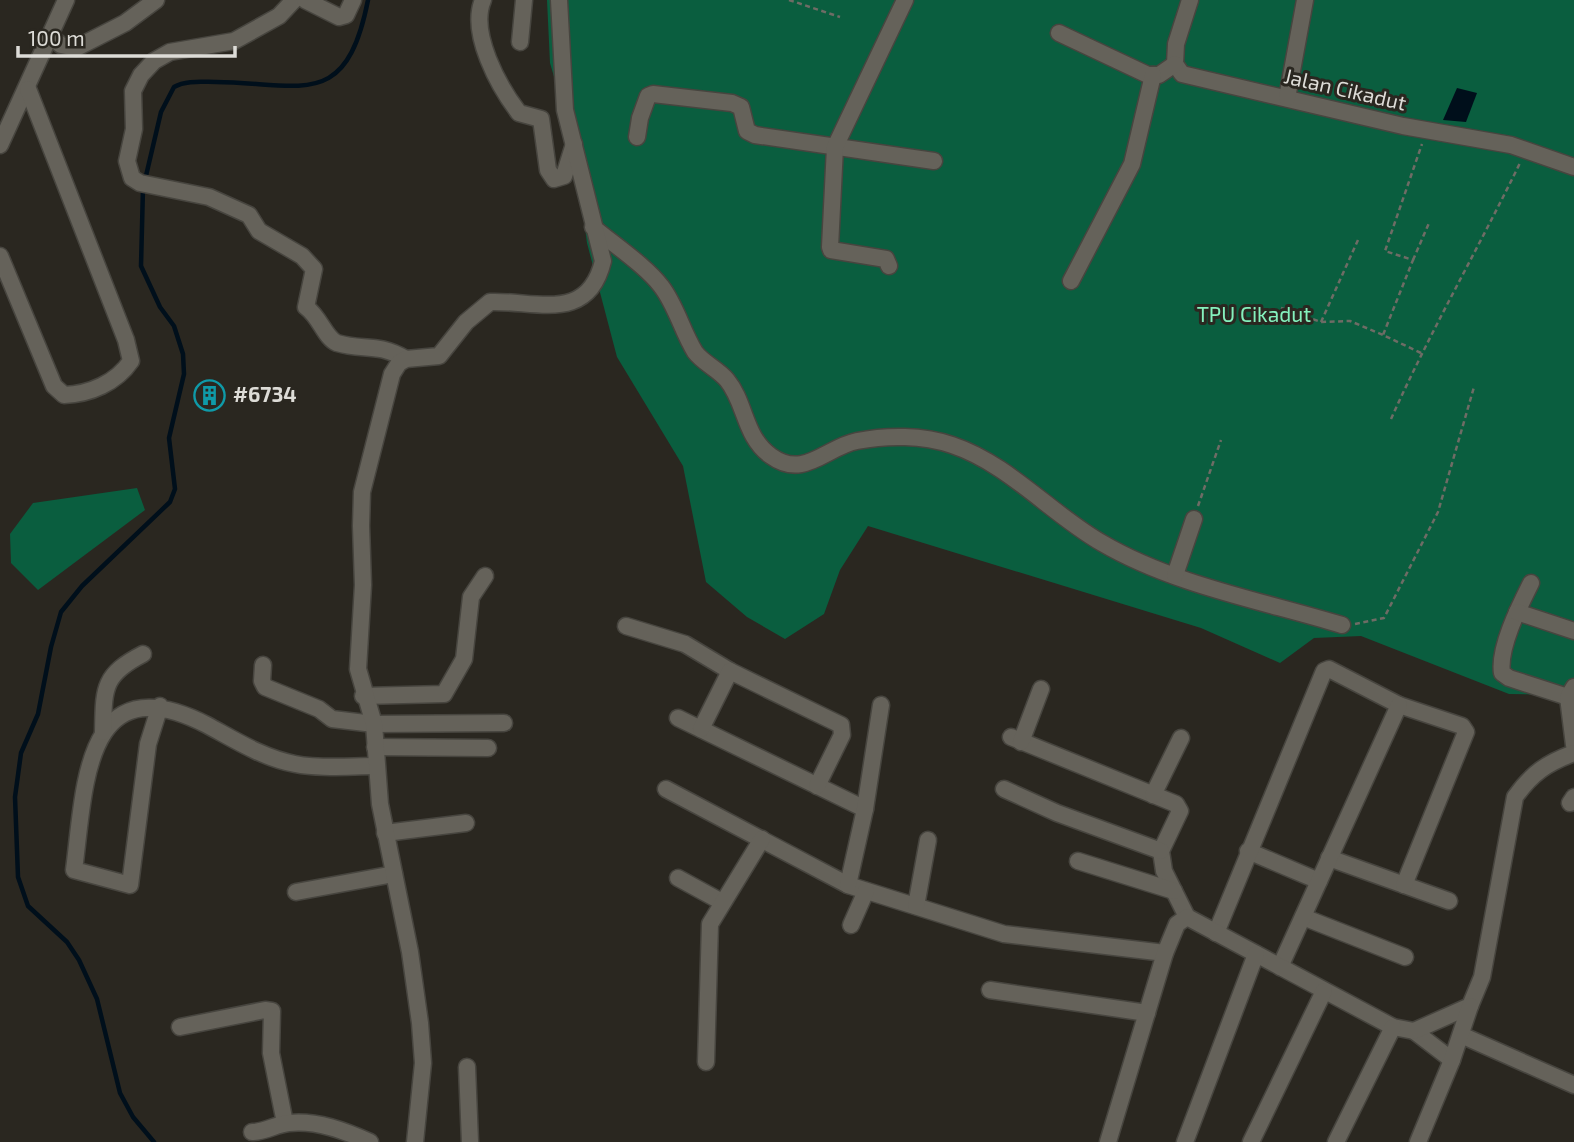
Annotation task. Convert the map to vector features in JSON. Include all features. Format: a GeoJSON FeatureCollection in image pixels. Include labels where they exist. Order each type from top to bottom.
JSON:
{"type":"FeatureCollection","features":[{"type":"Feature","properties":{"kind":"street"},"geometry":{"type":"LineString","coordinates":[[0,145],[28,89],[66,0]]}},
{"type":"Feature","properties":{"kind":"street"},"geometry":{"type":"LineString","coordinates":[[51,37],[68,47],[86,45],[156,0]]}},
{"type":"Feature","properties":{"kind":"street"},"geometry":{"type":"LineString","coordinates":[[294,0],[279,16],[257,30],[234,41],[170,52],[141,75],[133,91],[134,129],[127,161],[128,171],[140,183],[209,197],[250,215],[259,231],[302,256],[314,269],[306,307],[317,314],[328,338],[339,343],[386,349],[406,359]]}},
{"type":"Feature","properties":{"kind":"street"},"geometry":{"type":"LineString","coordinates":[[305,0],[339,18],[346,15],[353,0]]}},
{"type":"Feature","properties":{"kind":"street"},"geometry":{"type":"LineString","coordinates":[[483,0],[481,10],[485,47],[493,74],[519,113],[541,119],[548,170],[554,179],[564,176],[575,142]]}},
{"type":"Feature","properties":{"kind":"street"},"geometry":{"type":"LineString","coordinates":[[520,42],[524,0]]}},
{"type":"Feature","properties":{"kind":"street"},"geometry":{"type":"LineString","coordinates":[[415,1142],[423,1063],[421,1023],[410,952],[385,833],[376,766],[374,724],[363,696],[358,669],[363,585],[362,492],[391,374],[399,363],[406,359],[439,356],[466,322],[490,302],[556,306],[585,293],[600,275],[603,261],[565,110],[559,0]]}},
{"type":"Feature","properties":{"kind":"street"},"geometry":{"type":"LineString","coordinates":[[890,266],[886,259],[876,256],[831,250],[835,147],[905,0]]}},
{"type":"Feature","properties":{"kind":"street"},"geometry":{"type":"LineString","coordinates":[[1153,75],[1175,64],[1176,44],[1190,0]]}},
{"type":"Feature","properties":{"kind":"street"},"geometry":{"type":"LineString","coordinates":[[1287,98],[1305,0]]}},
{"type":"Feature","properties":{"kind":"street"},"geometry":{"type":"LineString","coordinates":[[1059,33],[1153,75]]}},
{"type":"Feature","properties":{"kind":"street","name":"Jalan Cikadut"},"geometry":{"type":"LineString","coordinates":[[1175,64],[1182,74],[1194,79],[1403,126],[1526,150],[1574,167]]}},
{"type":"Feature","properties":{"kind":"street"},"geometry":{"type":"LineString","coordinates":[[1071,281],[1132,164],[1153,75]]}},
{"type":"Feature","properties":{"kind":"street"},"geometry":{"type":"LineString","coordinates":[[0,256],[54,386],[64,395],[83,394],[107,383],[124,370],[131,360],[126,340],[28,89]]}},
{"type":"Feature","properties":{"kind":"street"},"geometry":{"type":"LineString","coordinates":[[637,137],[648,96],[653,94],[732,103],[741,107],[747,131],[755,135],[934,161]]}},
{"type":"Feature","properties":{"kind":"street"},"geometry":{"type":"LineString","coordinates":[[593,227],[661,285],[696,354],[727,380],[748,430],[769,455],[782,463],[798,466],[812,464],[838,445],[860,440],[917,438],[952,444],[995,467],[1102,543],[1175,575],[1342,625]]}},
{"type":"Feature","properties":{"kind":"street"},"geometry":{"type":"LineString","coordinates":[[1175,575],[1194,519]]}},
{"type":"Feature","properties":{"kind":"street"},"geometry":{"type":"LineString","coordinates":[[363,696],[444,694],[464,659],[471,597],[485,576]]}},
{"type":"Feature","properties":{"kind":"street"},"geometry":{"type":"LineString","coordinates":[[1531,583],[1517,612],[1501,663],[1502,673],[1509,678],[1571,692],[1574,745]]}},
{"type":"Feature","properties":{"kind":"street"},"geometry":{"type":"LineString","coordinates":[[1517,612],[1574,631]]}},
{"type":"Feature","properties":{"kind":"street"},"geometry":{"type":"LineString","coordinates":[[626,626],[685,644],[730,671],[841,724],[842,735],[817,786]]}},
{"type":"Feature","properties":{"kind":"street"},"geometry":{"type":"LineString","coordinates":[[103,732],[106,682],[120,666],[143,654]]}},
{"type":"Feature","properties":{"kind":"street"},"geometry":{"type":"LineString","coordinates":[[262,666],[262,681],[265,687],[319,709],[332,719],[374,724],[504,723]]}},
{"type":"Feature","properties":{"kind":"street"},"geometry":{"type":"LineString","coordinates":[[701,729],[730,671]]}},
{"type":"Feature","properties":{"kind":"street"},"geometry":{"type":"LineString","coordinates":[[1216,933],[1324,671],[1335,672],[1399,705],[1462,726],[1466,732],[1404,885]]}},
{"type":"Feature","properties":{"kind":"street"},"geometry":{"type":"LineString","coordinates":[[1041,689],[1016,739],[1176,804],[1180,811],[1161,851],[1164,872],[1187,917],[1393,1027],[1414,1031],[1452,1060]]}},
{"type":"Feature","properties":{"kind":"street"},"geometry":{"type":"LineString","coordinates":[[105,696],[125,711]]}},
{"type":"Feature","properties":{"kind":"street"},"geometry":{"type":"LineString","coordinates":[[848,885],[865,809],[881,705]]}},
{"type":"Feature","properties":{"kind":"street"},"geometry":{"type":"LineString","coordinates":[[1280,967],[1399,705]]}},
{"type":"Feature","properties":{"kind":"street"},"geometry":{"type":"LineString","coordinates":[[160,706],[148,744],[130,885],[74,870],[85,783],[95,747],[103,732],[125,711],[160,706],[206,725],[234,742],[296,765],[376,766]]}},
{"type":"Feature","properties":{"kind":"street"},"geometry":{"type":"LineString","coordinates":[[678,718],[865,809]]}},
{"type":"Feature","properties":{"kind":"street"},"geometry":{"type":"LineString","coordinates":[[1153,795],[1181,738]]}},
{"type":"Feature","properties":{"kind":"street"},"geometry":{"type":"LineString","coordinates":[[375,747],[488,748]]}},
{"type":"Feature","properties":{"kind":"street"},"geometry":{"type":"LineString","coordinates":[[1418,1142],[1482,977],[1516,797],[1530,775],[1544,765],[1574,753]]}},
{"type":"Feature","properties":{"kind":"street"},"geometry":{"type":"LineString","coordinates":[[666,789],[848,885],[866,891],[1004,934],[1165,953]]}},
{"type":"Feature","properties":{"kind":"street"},"geometry":{"type":"LineString","coordinates":[[1004,789],[1057,813],[1161,851]]}},
{"type":"Feature","properties":{"kind":"street"},"geometry":{"type":"LineString","coordinates":[[385,833],[466,823]]}},
{"type":"Feature","properties":{"kind":"street"},"geometry":{"type":"LineString","coordinates":[[706,1062],[710,924],[762,839]]}},
{"type":"Feature","properties":{"kind":"street"},"geometry":{"type":"LineString","coordinates":[[916,906],[928,841]]}},
{"type":"Feature","properties":{"kind":"street"},"geometry":{"type":"LineString","coordinates":[[1248,851],[1319,881]]}},
{"type":"Feature","properties":{"kind":"street"},"geometry":{"type":"LineString","coordinates":[[1329,858],[1449,901]]}},
{"type":"Feature","properties":{"kind":"street"},"geometry":{"type":"LineString","coordinates":[[1078,861],[1174,891]]}},
{"type":"Feature","properties":{"kind":"street"},"geometry":{"type":"LineString","coordinates":[[296,892],[394,874]]}},
{"type":"Feature","properties":{"kind":"street"},"geometry":{"type":"LineString","coordinates":[[678,878],[722,902]]}},
{"type":"Feature","properties":{"kind":"street"},"geometry":{"type":"LineString","coordinates":[[851,925],[866,891]]}},
{"type":"Feature","properties":{"kind":"street"},"geometry":{"type":"LineString","coordinates":[[1108,1142],[1165,953],[1177,925],[1187,917]]}},
{"type":"Feature","properties":{"kind":"street"},"geometry":{"type":"LineString","coordinates":[[1303,917],[1405,957]]}},
{"type":"Feature","properties":{"kind":"street"},"geometry":{"type":"LineString","coordinates":[[1185,1142],[1256,954]]}},
{"type":"Feature","properties":{"kind":"street"},"geometry":{"type":"LineString","coordinates":[[990,990],[1147,1013]]}},
{"type":"Feature","properties":{"kind":"street"},"geometry":{"type":"LineString","coordinates":[[1251,1142],[1324,991]]}},
{"type":"Feature","properties":{"kind":"street"},"geometry":{"type":"LineString","coordinates":[[1414,1031],[1469,1006]]}},
{"type":"Feature","properties":{"kind":"street"},"geometry":{"type":"LineString","coordinates":[[180,1027],[265,1010],[272,1011],[271,1053],[285,1123]]}},
{"type":"Feature","properties":{"kind":"street"},"geometry":{"type":"LineString","coordinates":[[1336,1142],[1393,1027]]}},
{"type":"Feature","properties":{"kind":"street"},"geometry":{"type":"LineString","coordinates":[[1461,1035],[1574,1085]]}},
{"type":"Feature","properties":{"kind":"street"},"geometry":{"type":"LineString","coordinates":[[467,1067],[470,1142]]}},
{"type":"Feature","properties":{"kind":"street"},"geometry":{"type":"LineString","coordinates":[[252,1132],[273,1129],[285,1123],[316,1124],[340,1129],[370,1142]]}},
{"type":"Feature","properties":{"kind":"path"},"geometry":{"type":"LineString","coordinates":[[789,0],[840,18]]}},
{"type":"Feature","properties":{"kind":"path"},"geometry":{"type":"LineString","coordinates":[[1413,260],[1384,251],[1420,148]]}},
{"type":"Feature","properties":{"kind":"path"},"geometry":{"type":"LineString","coordinates":[[1391,419],[1421,353],[1469,266],[1526,150]]}},
{"type":"Feature","properties":{"kind":"path"},"geometry":{"type":"LineString","coordinates":[[1383,335],[1429,223]]}},
{"type":"Feature","properties":{"kind":"path"},"geometry":{"type":"LineString","coordinates":[[1321,322],[1358,240]]}},
{"type":"Feature","properties":{"kind":"path"},"geometry":{"type":"LineString","coordinates":[[1281,308],[1321,322],[1350,321],[1421,353]]}},
{"type":"Feature","properties":{"kind":"path"},"geometry":{"type":"LineString","coordinates":[[1342,625],[1376,622],[1384,618],[1438,512],[1474,387]]}},
{"type":"Feature","properties":{"kind":"path"},"geometry":{"type":"LineString","coordinates":[[1194,519],[1221,440]]}},
{"type":"Feature","properties":{"kind":"green space","name":"TPU Cikadut"},"geometry":{"type":"Polygon","coordinates":[[[547,0],[1574,0],[1574,689],[1570,695],[1509,694],[1361,636],[1314,638],[1280,663],[1201,628],[868,526],[840,570],[824,614],[785,639],[747,617],[706,582],[683,466],[617,357],[587,243],[574,145],[550,63],[547,0]]]}},
{"type":"Feature","properties":{"kind":"green space"},"geometry":{"type":"Polygon","coordinates":[[[137,488],[145,510],[38,590],[11,563],[10,534],[33,503],[137,488]]]}},
{"type":"Feature","properties":{"kind":"water"},"geometry":{"type":"Polygon","coordinates":[[[1457,88],[1477,93],[1466,122],[1443,120],[1457,88]]]}},
{"type":"Feature","properties":{"kind":"waterway"},"geometry":{"type":"LineString","coordinates":[[145,180],[161,112],[174,87],[194,82],[297,86],[316,83],[333,75],[347,60],[359,35],[368,0]]}},
{"type":"Feature","properties":{"kind":"waterway"},"geometry":{"type":"LineString","coordinates":[[143,188],[141,266],[160,307],[174,326],[183,354],[184,374],[169,438],[175,489],[170,502],[82,586],[61,612],[38,714],[21,753],[15,797],[18,877],[28,906],[67,942],[79,960],[97,999],[120,1093],[133,1117],[154,1142]]}},
{"type":"Feature","properties":{"kind":"place","name":"#6734"},"geometry":{"type":"Point","coordinates":[210,395]}}]}
